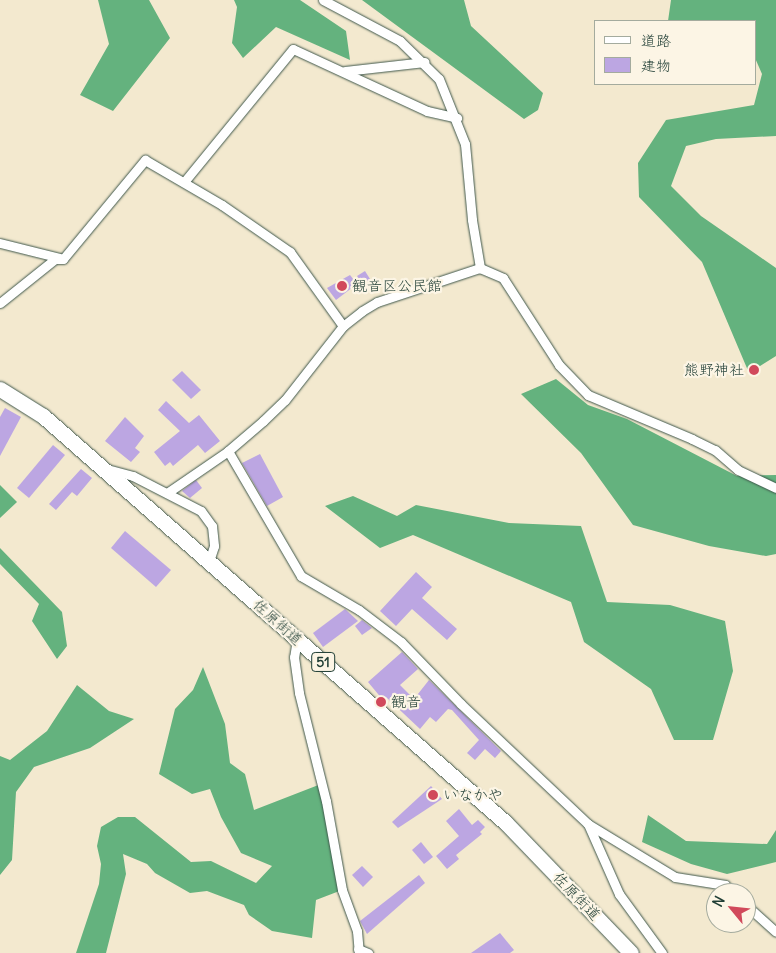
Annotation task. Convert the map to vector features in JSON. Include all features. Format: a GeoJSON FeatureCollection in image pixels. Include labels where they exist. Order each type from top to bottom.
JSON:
{"type":"FeatureCollection","features":[{"type":"Feature","properties":{"kind":"highway","name":"佐原街道"},"geometry":{"type":"LineString","coordinates":[[0,389],[44,416],[506,823],[631,953]]}},
{"type":"Feature","properties":{"kind":"street"},"geometry":{"type":"LineString","coordinates":[[323,0],[400,42],[424,62],[439,79],[457,118],[465,144],[472,220],[480,268]]}},
{"type":"Feature","properties":{"kind":"street"},"geometry":{"type":"LineString","coordinates":[[184,182],[293,49],[345,71],[427,111],[457,118]]}},
{"type":"Feature","properties":{"kind":"street"},"geometry":{"type":"LineString","coordinates":[[345,71],[424,62]]}},
{"type":"Feature","properties":{"kind":"street"},"geometry":{"type":"LineString","coordinates":[[63,259],[146,160],[184,182],[290,252],[343,326]]}},
{"type":"Feature","properties":{"kind":"street"},"geometry":{"type":"LineString","coordinates":[[0,243],[63,259]]}},
{"type":"Feature","properties":{"kind":"street"},"geometry":{"type":"LineString","coordinates":[[0,303],[9,293],[55,259],[63,259]]}},
{"type":"Feature","properties":{"kind":"street"},"geometry":{"type":"LineString","coordinates":[[168,493],[228,451],[286,400],[343,326],[377,302],[480,268],[503,278],[559,365],[588,395],[715,450],[738,470],[776,488]]}},
{"type":"Feature","properties":{"kind":"street"},"geometry":{"type":"LineString","coordinates":[[228,451],[301,576],[359,610],[401,642],[460,704],[588,824],[675,877],[712,883]]}},
{"type":"Feature","properties":{"kind":"street"},"geometry":{"type":"LineString","coordinates":[[103,468],[133,476],[200,511],[212,526],[214,546],[209,561]]}},
{"type":"Feature","properties":{"kind":"street"},"geometry":{"type":"LineString","coordinates":[[297,639],[294,657],[299,693],[326,801],[342,890],[357,930],[356,952],[368,953]]}},
{"type":"Feature","properties":{"kind":"street"},"geometry":{"type":"LineString","coordinates":[[588,824],[620,894],[662,953]]}},
{"type":"Feature","properties":{"kind":"street"},"geometry":{"type":"LineString","coordinates":[[756,914],[776,932]]}},
{"type":"Feature","properties":{"kind":"green space"},"geometry":{"type":"Polygon","coordinates":[[[98,0],[149,0],[170,38],[113,111],[80,95],[109,44],[98,0]]]}},
{"type":"Feature","properties":{"kind":"green space"},"geometry":{"type":"Polygon","coordinates":[[[234,0],[300,0],[346,31],[350,60],[276,27],[243,58],[232,43],[237,7],[234,0]]]}},
{"type":"Feature","properties":{"kind":"green space"},"geometry":{"type":"Polygon","coordinates":[[[362,0],[464,0],[471,26],[543,93],[538,110],[524,119],[362,0]]]}},
{"type":"Feature","properties":{"kind":"green space"},"geometry":{"type":"Polygon","coordinates":[[[671,0],[776,0],[776,136],[716,139],[686,146],[671,186],[701,216],[776,268],[776,356],[749,373],[702,262],[639,197],[638,163],[666,120],[754,105],[762,74],[756,60],[756,20],[668,20],[671,0]]]}},
{"type":"Feature","properties":{"kind":"green space"},"geometry":{"type":"Polygon","coordinates":[[[556,379],[588,405],[627,419],[737,476],[776,475],[776,554],[766,556],[709,546],[633,525],[581,453],[521,394],[556,379]]]}},
{"type":"Feature","properties":{"kind":"green space"},"geometry":{"type":"Polygon","coordinates":[[[0,485],[17,502],[0,518],[0,485]]]}},
{"type":"Feature","properties":{"kind":"green space"},"geometry":{"type":"Polygon","coordinates":[[[353,496],[397,516],[416,505],[509,523],[581,526],[607,602],[670,605],[725,621],[733,671],[713,740],[674,740],[651,689],[584,642],[571,602],[413,535],[380,548],[325,506],[353,496]]]}},
{"type":"Feature","properties":{"kind":"green space"},"geometry":{"type":"Polygon","coordinates":[[[0,548],[62,612],[67,646],[57,659],[32,621],[39,604],[0,564],[0,548]]]}},
{"type":"Feature","properties":{"kind":"green space"},"geometry":{"type":"Polygon","coordinates":[[[203,667],[225,724],[230,763],[245,774],[254,810],[321,784],[342,890],[316,900],[312,938],[272,931],[249,915],[244,905],[207,891],[190,893],[155,873],[147,864],[123,854],[126,874],[106,953],[76,953],[99,884],[101,864],[97,846],[101,827],[118,817],[135,817],[191,862],[211,861],[256,883],[272,866],[241,853],[221,817],[210,789],[192,794],[159,774],[175,709],[193,690],[203,667]]]}},
{"type":"Feature","properties":{"kind":"green space"},"geometry":{"type":"Polygon","coordinates":[[[77,685],[109,711],[134,719],[90,748],[34,767],[16,792],[12,860],[0,875],[0,756],[10,760],[47,731],[77,685]]]}},
{"type":"Feature","properties":{"kind":"green space"},"geometry":{"type":"Polygon","coordinates":[[[648,815],[686,841],[767,844],[776,830],[776,862],[727,874],[691,864],[642,842],[648,815]]]}},
{"type":"Feature","properties":{"kind":"building"},"geometry":{"type":"Polygon","coordinates":[[[365,271],[370,279],[363,284],[357,276],[365,271]]]}},
{"type":"Feature","properties":{"kind":"building","name":"観音区公民館"},"geometry":{"type":"Polygon","coordinates":[[[350,275],[357,284],[336,300],[327,288],[350,275]]]}},
{"type":"Feature","properties":{"kind":"building"},"geometry":{"type":"Polygon","coordinates":[[[182,371],[201,390],[191,399],[172,380],[182,371]]]}},
{"type":"Feature","properties":{"kind":"building"},"geometry":{"type":"Polygon","coordinates":[[[166,401],[189,423],[199,415],[220,441],[205,453],[198,445],[173,466],[170,462],[165,466],[154,452],[180,431],[158,410],[166,401]]]}},
{"type":"Feature","properties":{"kind":"building"},"geometry":{"type":"Polygon","coordinates":[[[5,408],[21,417],[0,456],[0,417],[5,408]]]}},
{"type":"Feature","properties":{"kind":"building"},"geometry":{"type":"Polygon","coordinates":[[[125,417],[144,436],[135,448],[140,452],[131,462],[105,441],[125,417]]]}},
{"type":"Feature","properties":{"kind":"building"},"geometry":{"type":"Polygon","coordinates":[[[53,445],[65,455],[29,498],[17,488],[53,445]]]}},
{"type":"Feature","properties":{"kind":"building"},"geometry":{"type":"Polygon","coordinates":[[[260,454],[283,497],[267,506],[242,463],[260,454]]]}},
{"type":"Feature","properties":{"kind":"building"},"geometry":{"type":"Polygon","coordinates":[[[81,469],[92,478],[77,496],[72,492],[56,510],[49,504],[81,469]]]}},
{"type":"Feature","properties":{"kind":"building"},"geometry":{"type":"Polygon","coordinates":[[[196,480],[202,488],[190,498],[182,491],[196,480]]]}},
{"type":"Feature","properties":{"kind":"building"},"geometry":{"type":"Polygon","coordinates":[[[125,531],[171,570],[156,587],[111,548],[125,531]]]}},
{"type":"Feature","properties":{"kind":"building"},"geometry":{"type":"Polygon","coordinates":[[[416,572],[432,587],[422,598],[457,629],[447,640],[412,609],[396,626],[380,611],[416,572]]]}},
{"type":"Feature","properties":{"kind":"building"},"geometry":{"type":"Polygon","coordinates":[[[345,609],[358,621],[323,647],[313,633],[345,609]]]}},
{"type":"Feature","properties":{"kind":"building"},"geometry":{"type":"Polygon","coordinates":[[[362,620],[372,628],[362,635],[355,626],[362,620]]]}},
{"type":"Feature","properties":{"kind":"building"},"geometry":{"type":"Polygon","coordinates":[[[402,652],[418,669],[400,685],[414,699],[429,680],[501,751],[495,758],[485,749],[475,760],[467,753],[479,740],[452,710],[448,709],[436,722],[430,717],[420,729],[386,697],[383,700],[368,682],[402,652]]]}},
{"type":"Feature","properties":{"kind":"building"},"geometry":{"type":"Polygon","coordinates":[[[431,786],[442,799],[398,828],[392,822],[431,786]]]}},
{"type":"Feature","properties":{"kind":"building"},"geometry":{"type":"Polygon","coordinates":[[[459,809],[472,825],[478,820],[485,827],[480,832],[482,834],[456,855],[459,859],[447,869],[436,856],[459,836],[446,821],[459,809]]]}},
{"type":"Feature","properties":{"kind":"building"},"geometry":{"type":"Polygon","coordinates":[[[421,842],[433,857],[424,864],[412,850],[421,842]]]}},
{"type":"Feature","properties":{"kind":"building"},"geometry":{"type":"Polygon","coordinates":[[[362,866],[373,877],[363,887],[352,875],[362,866]]]}},
{"type":"Feature","properties":{"kind":"building"},"geometry":{"type":"Polygon","coordinates":[[[419,875],[425,883],[367,934],[360,921],[419,875]]]}},
{"type":"Feature","properties":{"kind":"building"},"geometry":{"type":"Polygon","coordinates":[[[500,933],[514,950],[510,953],[471,953],[500,933]]]}},
{"type":"Feature","properties":{"kind":"place","name":"観音区公民館"},"geometry":{"type":"Point","coordinates":[342,286]}},
{"type":"Feature","properties":{"kind":"place","name":"熊野神社"},"geometry":{"type":"Point","coordinates":[754,370]}},
{"type":"Feature","properties":{"kind":"place","name":"観音"},"geometry":{"type":"Point","coordinates":[381,702]}},
{"type":"Feature","properties":{"kind":"place","name":"いなかや"},"geometry":{"type":"Point","coordinates":[433,795]}}]}
